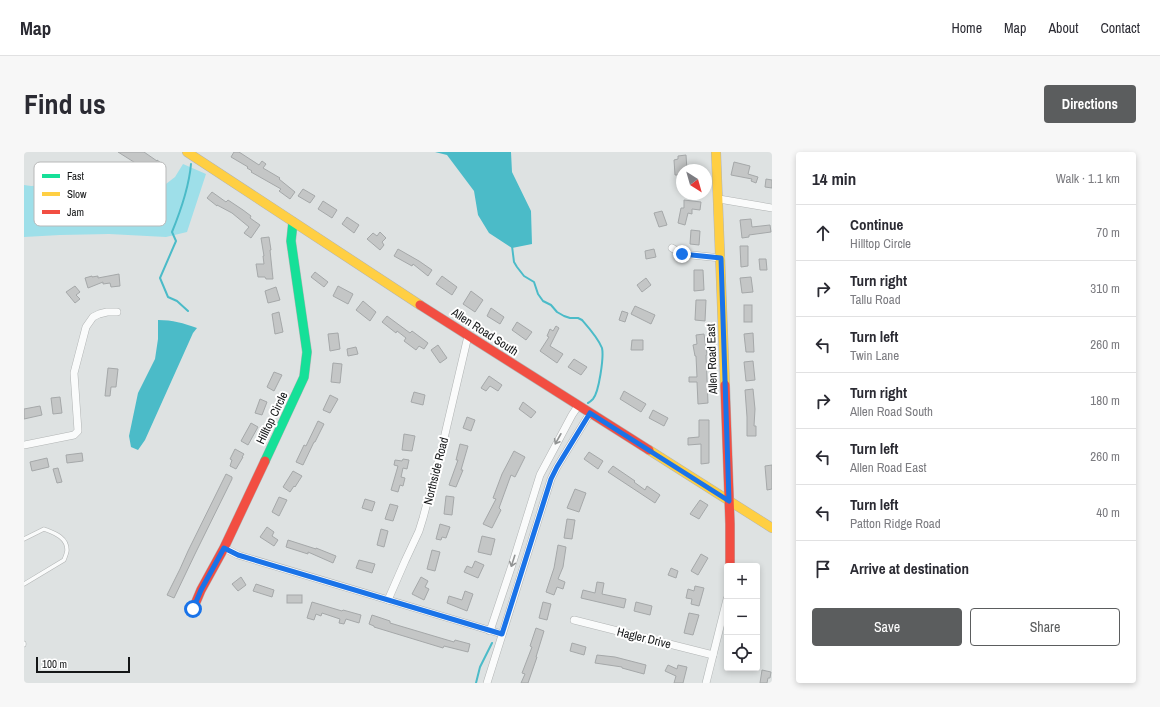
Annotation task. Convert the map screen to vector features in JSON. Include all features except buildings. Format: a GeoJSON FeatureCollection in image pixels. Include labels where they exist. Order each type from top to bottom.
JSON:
{"type":"FeatureCollection","features":[{"type":"Feature","properties":{"kind":"street","name":"Allen Road South"},"geometry":{"type":"LineString","coordinates":[[187,152],[468,336],[772,528]]}},
{"type":"Feature","properties":{"kind":"street","name":"Allen Road East"},"geometry":{"type":"LineString","coordinates":[[716,152],[719,199],[730,563]]}},
{"type":"Feature","properties":{"kind":"street"},"geometry":{"type":"LineString","coordinates":[[719,199],[772,208]]}},
{"type":"Feature","properties":{"kind":"street","name":"Hilltop Circle"},"geometry":{"type":"LineString","coordinates":[[193,609],[201,590],[224,548],[301,386],[305,372],[306,344],[291,241],[293,222]]}},
{"type":"Feature","properties":{"kind":"street"},"geometry":{"type":"LineString","coordinates":[[672,248],[682,254],[721,258]]}},
{"type":"Feature","properties":{"kind":"street"},"geometry":{"type":"LineString","coordinates":[[24,445],[74,435],[77,433],[74,374],[86,327],[93,317],[99,314],[106,312],[117,312]]}},
{"type":"Feature","properties":{"kind":"street","name":"Northside Road"},"geometry":{"type":"LineString","coordinates":[[388,600],[419,531],[423,518],[442,447],[468,336]]}},
{"type":"Feature","properties":{"kind":"street"},"geometry":{"type":"LineString","coordinates":[[490,631],[540,475],[578,406]]}},
{"type":"Feature","properties":{"kind":"street"},"geometry":{"type":"LineString","coordinates":[[487,683],[551,479],[590,413]]}},
{"type":"Feature","properties":{"kind":"street"},"geometry":{"type":"LineString","coordinates":[[224,548],[238,555],[502,634]]}},
{"type":"Feature","properties":{"kind":"street"},"geometry":{"type":"LineString","coordinates":[[706,683],[724,611]]}},
{"type":"Feature","properties":{"kind":"street","name":"Hagler Drive"},"geometry":{"type":"LineString","coordinates":[[574,620],[713,655]]}},
{"type":"Feature","properties":{"kind":"lane"},"geometry":{"type":"LineString","coordinates":[[24,540],[44,529],[62,537],[66,542],[67,551],[64,560],[24,584]]}},
{"type":"Feature","properties":{"kind":"shaded area"},"geometry":{"type":"Polygon","coordinates":[[[435,152],[511,152],[512,172],[531,211],[532,244],[512,248],[489,233],[478,215],[474,191],[447,155],[435,152]]]}},
{"type":"Feature","properties":{"kind":"shaded area"},"geometry":{"type":"Polygon","coordinates":[[[183,164],[206,174],[187,232],[166,237],[109,234],[24,237],[24,185],[34,186],[34,226],[166,226],[166,184],[175,177],[183,164]]]}},
{"type":"Feature","properties":{"kind":"shaded area"},"geometry":{"type":"Polygon","coordinates":[[[158,320],[178,322],[197,328],[193,333],[145,440],[138,450],[131,447],[129,436],[138,393],[155,359],[158,339],[158,320]]]}},
{"type":"Feature","properties":{"kind":"waterway"},"geometry":{"type":"LineString","coordinates":[[188,311],[177,301],[168,297],[160,278],[176,241],[172,232],[184,198],[191,164]]}},
{"type":"Feature","properties":{"kind":"waterway"},"geometry":{"type":"LineString","coordinates":[[512,246],[514,262],[524,276],[534,282],[538,294],[543,301],[551,305],[557,312],[564,316],[582,320],[593,333],[602,348],[599,382],[593,399],[588,403]]}},
{"type":"Feature","properties":{"kind":"waterway"},"geometry":{"type":"LineString","coordinates":[[476,683],[480,667],[492,643]]}},
{"type":"Feature","properties":{"kind":"traffic: fast"},"geometry":{"type":"LineString","coordinates":[[265,461],[304,377],[307,352],[291,241],[293,222]]}},
{"type":"Feature","properties":{"kind":"traffic: slow"},"geometry":{"type":"LineString","coordinates":[[187,152],[420,305]]}},
{"type":"Feature","properties":{"kind":"traffic: slow"},"geometry":{"type":"LineString","coordinates":[[716,152],[725,385]]}},
{"type":"Feature","properties":{"kind":"traffic: slow"},"geometry":{"type":"LineString","coordinates":[[649,450],[772,528]]}},
{"type":"Feature","properties":{"kind":"traffic: jam"},"geometry":{"type":"LineString","coordinates":[[420,305],[649,450]]}},
{"type":"Feature","properties":{"kind":"traffic: jam"},"geometry":{"type":"LineString","coordinates":[[725,385],[730,563]]}},
{"type":"Feature","properties":{"kind":"traffic: jam"},"geometry":{"type":"LineString","coordinates":[[193,609],[265,461]]}},
{"type":"Feature","properties":{"kind":"route"},"geometry":{"type":"LineString","coordinates":[[193,609],[201,590],[224,548],[238,555],[502,634],[551,479],[590,413],[729,501],[721,258],[682,254]]}}]}
